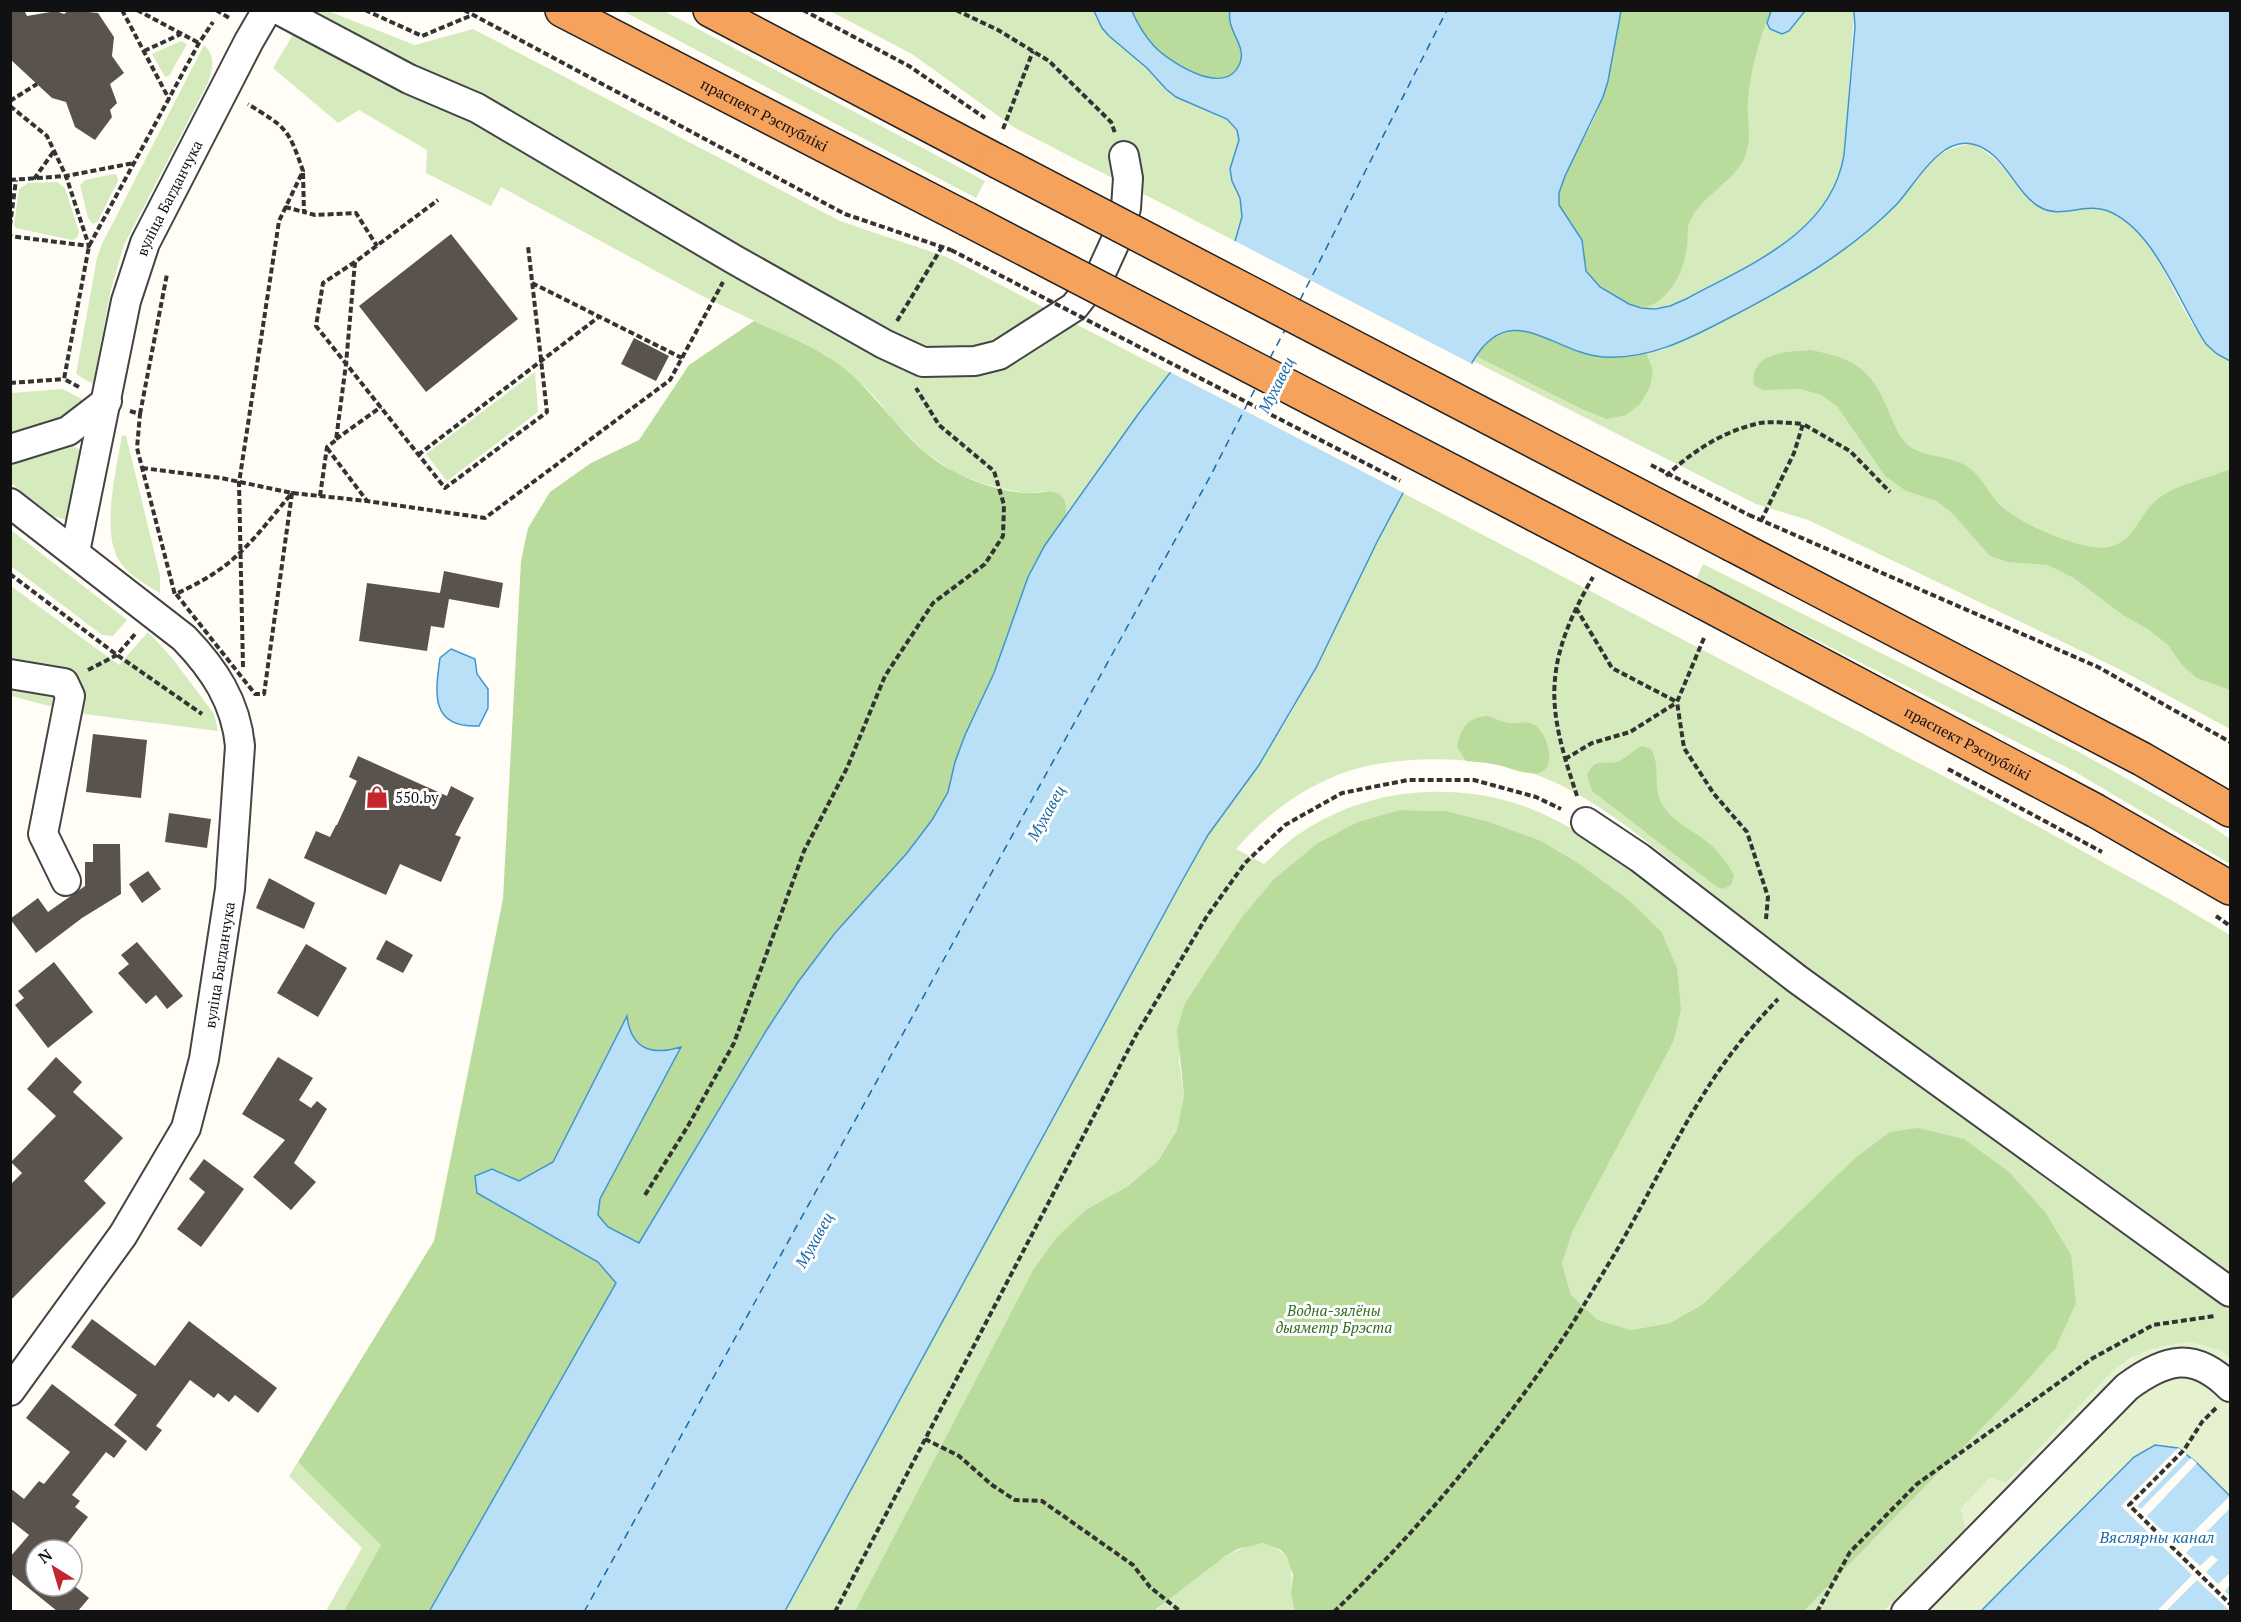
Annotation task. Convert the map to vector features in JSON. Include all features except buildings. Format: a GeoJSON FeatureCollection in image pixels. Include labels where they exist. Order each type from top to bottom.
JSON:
{"type":"FeatureCollection","features":[{"type":"Feature","properties":{"kind":"highway","name":"праспект Рэспублікі"},"geometry":{"type":"LineString","coordinates":[[562,10],[1704,602],[2096,811],[2221,901]]}},
{"type":"Feature","properties":{"kind":"highway"},"geometry":{"type":"LineString","coordinates":[[711,10],[1003,142],[1733,545],[2142,759],[2230,810]]}},
{"type":"Feature","properties":{"kind":"street","name":"вуліца Багданчука"},"geometry":{"type":"LineString","coordinates":[[75,552],[108,401],[126,301],[145,243],[267,10]]}},
{"type":"Feature","properties":{"kind":"street"},"geometry":{"type":"LineString","coordinates":[[279,10],[399,74],[477,108],[735,260],[884,344],[923,362],[975,361],[999,355],[1074,307],[1101,273],[1116,240],[1126,208],[1128,178],[1124,156]]}},
{"type":"Feature","properties":{"kind":"street"},"geometry":{"type":"LineString","coordinates":[[10,449],[68,431],[108,401]]}},
{"type":"Feature","properties":{"kind":"street","name":"вуліца Багданчука"},"geometry":{"type":"LineString","coordinates":[[10,503],[184,638],[201,656],[230,701],[238,723],[240,746],[230,889],[204,1059],[186,1128],[123,1234],[10,1391]]}},
{"type":"Feature","properties":{"kind":"street"},"geometry":{"type":"LineString","coordinates":[[10,674],[64,683],[70,696],[43,834],[66,881]]}},
{"type":"Feature","properties":{"kind":"street"},"geometry":{"type":"LineString","coordinates":[[1586,822],[1640,858],[2225,1304]]}},
{"type":"Feature","properties":{"kind":"street"},"geometry":{"type":"LineString","coordinates":[[1906,1611],[2127,1387],[2144,1374],[2159,1366],[2177,1362],[2194,1364],[2209,1369],[2230,1387]]}},
{"type":"Feature","properties":{"kind":"path"},"geometry":{"type":"LineString","coordinates":[[122,10],[169,99]]}},
{"type":"Feature","properties":{"kind":"path"},"geometry":{"type":"LineString","coordinates":[[137,10],[199,44]]}},
{"type":"Feature","properties":{"kind":"path"},"geometry":{"type":"LineString","coordinates":[[364,10],[422,36],[471,15]]}},
{"type":"Feature","properties":{"kind":"path"},"geometry":{"type":"LineString","coordinates":[[464,10],[845,214],[951,250],[1404,483]]}},
{"type":"Feature","properties":{"kind":"path"},"geometry":{"type":"LineString","coordinates":[[803,10],[909,66],[1003,142],[1033,51]]}},
{"type":"Feature","properties":{"kind":"path"},"geometry":{"type":"LineString","coordinates":[[956,10],[998,30],[1049,61],[1111,122],[1124,156]]}},
{"type":"Feature","properties":{"kind":"path"},"geometry":{"type":"LineString","coordinates":[[64,379],[89,246],[213,22]]}},
{"type":"Feature","properties":{"kind":"path"},"geometry":{"type":"LineString","coordinates":[[144,51],[181,34]]}},
{"type":"Feature","properties":{"kind":"path"},"geometry":{"type":"LineString","coordinates":[[10,101],[37,84]]}},
{"type":"Feature","properties":{"kind":"path"},"geometry":{"type":"LineString","coordinates":[[240,112],[245,101],[283,126],[291,138],[303,171],[304,212]]}},
{"type":"Feature","properties":{"kind":"path"},"geometry":{"type":"LineString","coordinates":[[10,114],[12,108],[47,136],[66,176],[89,246]]}},
{"type":"Feature","properties":{"kind":"path"},"geometry":{"type":"LineString","coordinates":[[34,179],[54,151]]}},
{"type":"Feature","properties":{"kind":"path"},"geometry":{"type":"LineString","coordinates":[[10,226],[13,180],[66,176],[135,163]]}},
{"type":"Feature","properties":{"kind":"path"},"geometry":{"type":"LineString","coordinates":[[243,680],[239,483],[279,221],[303,171]]}},
{"type":"Feature","properties":{"kind":"path"},"geometry":{"type":"LineString","coordinates":[[438,200],[323,283],[316,326],[446,489],[547,412],[528,246]]}},
{"type":"Feature","properties":{"kind":"path"},"geometry":{"type":"LineString","coordinates":[[285,207],[315,215],[356,213],[377,246]]}},
{"type":"Feature","properties":{"kind":"path"},"geometry":{"type":"LineString","coordinates":[[10,236],[89,246]]}},
{"type":"Feature","properties":{"kind":"path"},"geometry":{"type":"LineString","coordinates":[[898,319],[942,247]]}},
{"type":"Feature","properties":{"kind":"path"},"geometry":{"type":"LineString","coordinates":[[142,468],[221,478],[292,493],[485,518],[670,380],[735,260]]}},
{"type":"Feature","properties":{"kind":"path"},"geometry":{"type":"LineString","coordinates":[[336,440],[346,364],[355,262]]}},
{"type":"Feature","properties":{"kind":"path"},"geometry":{"type":"LineString","coordinates":[[168,265],[140,414],[137,448],[176,594],[255,694],[264,694],[292,493]]}},
{"type":"Feature","properties":{"kind":"path"},"geometry":{"type":"LineString","coordinates":[[532,283],[682,358]]}},
{"type":"Feature","properties":{"kind":"path"},"geometry":{"type":"LineString","coordinates":[[418,455],[600,316]]}},
{"type":"Feature","properties":{"kind":"path"},"geometry":{"type":"LineString","coordinates":[[10,383],[64,379],[140,414]]}},
{"type":"Feature","properties":{"kind":"path"},"geometry":{"type":"LineString","coordinates":[[320,496],[327,447],[381,407]]}},
{"type":"Feature","properties":{"kind":"path"},"geometry":{"type":"LineString","coordinates":[[1664,477],[1688,456],[1723,435],[1761,423],[1803,423],[1850,451],[1890,492]]}},
{"type":"Feature","properties":{"kind":"path"},"geometry":{"type":"LineString","coordinates":[[1761,521],[1794,453],[1803,423]]}},
{"type":"Feature","properties":{"kind":"path"},"geometry":{"type":"LineString","coordinates":[[645,1195],[688,1126],[734,1043],[804,851],[847,768],[885,676],[933,603],[985,564],[1003,536],[1004,505],[994,471],[939,424]]}},
{"type":"Feature","properties":{"kind":"path"},"geometry":{"type":"LineString","coordinates":[[327,447],[367,501]]}},
{"type":"Feature","properties":{"kind":"path"},"geometry":{"type":"LineString","coordinates":[[168,602],[176,594],[214,574],[241,552],[292,493]]}},
{"type":"Feature","properties":{"kind":"path"},"geometry":{"type":"LineString","coordinates":[[1749,515],[2098,667],[2230,741]]}},
{"type":"Feature","properties":{"kind":"path"},"geometry":{"type":"LineString","coordinates":[[1586,822],[1565,759],[1556,718],[1554,679],[1565,633],[1595,573]]}},
{"type":"Feature","properties":{"kind":"path"},"geometry":{"type":"LineString","coordinates":[[10,574],[117,655],[211,720]]}},
{"type":"Feature","properties":{"kind":"path"},"geometry":{"type":"LineString","coordinates":[[1583,576],[1594,581]]}},
{"type":"Feature","properties":{"kind":"path"},"geometry":{"type":"LineString","coordinates":[[1576,608],[1612,668],[1677,702]]}},
{"type":"Feature","properties":{"kind":"path"},"geometry":{"type":"LineString","coordinates":[[117,655],[141,627]]}},
{"type":"Feature","properties":{"kind":"path"},"geometry":{"type":"LineString","coordinates":[[1696,634],[1704,639],[1677,702],[1684,748],[1714,794],[1747,832],[1768,897],[1762,952]]}},
{"type":"Feature","properties":{"kind":"path"},"geometry":{"type":"LineString","coordinates":[[1565,759],[1592,743],[1630,732],[1677,702]]}},
{"type":"Feature","properties":{"kind":"path"},"geometry":{"type":"LineString","coordinates":[[1943,767],[2109,856]]}},
{"type":"Feature","properties":{"kind":"path"},"geometry":{"type":"LineString","coordinates":[[835,1611],[1136,1035],[1207,916],[1245,863],[1285,825],[1341,793],[1408,780],[1474,780],[1536,797],[1586,822]]}},
{"type":"Feature","properties":{"kind":"path"},"geometry":{"type":"LineString","coordinates":[[2221,901],[2230,926]]}},
{"type":"Feature","properties":{"kind":"path"},"geometry":{"type":"LineString","coordinates":[[1334,1611],[1418,1525],[1472,1463],[1517,1404],[1561,1342],[1619,1246],[1705,1091],[1735,1048],[1797,979]]}},
{"type":"Feature","properties":{"kind":"path"},"geometry":{"type":"LineString","coordinates":[[1817,1611],[1850,1552],[1917,1484],[2093,1358],[2153,1325],[2225,1304]]}},
{"type":"Feature","properties":{"kind":"path"},"geometry":{"type":"LineString","coordinates":[[2202,1422],[2184,1450],[2129,1505],[2230,1604]]}},
{"type":"Feature","properties":{"kind":"path"},"geometry":{"type":"LineString","coordinates":[[925,1439],[959,1456],[992,1485],[1015,1500],[1042,1501],[1133,1565],[1150,1587],[1181,1611]]}},
{"type":"Feature","properties":{"kind":"green space"},"geometry":{"type":"Polygon","coordinates":[[[307,11],[328,11],[415,45],[473,29],[840,221],[947,257],[1170,373],[1066,514],[1066,505],[1046,491],[1030,493],[1013,491],[981,483],[955,473],[925,452],[894,421],[875,397],[848,371],[824,354],[702,296],[501,187],[491,206],[426,173],[427,150],[359,110],[338,123],[273,68],[307,11]]]}},
{"type":"Feature","properties":{"kind":"green space"},"geometry":{"type":"Polygon","coordinates":[[[623,11],[664,11],[985,181],[976,198],[623,11]]]}},
{"type":"Feature","properties":{"kind":"green space"},"geometry":{"type":"Polygon","coordinates":[[[830,11],[1094,11],[1098,21],[1110,37],[1149,70],[1171,93],[1182,100],[1226,118],[1237,131],[1238,142],[1232,180],[1240,197],[1242,214],[1235,241],[1015,128],[912,54],[830,11]]]}},
{"type":"Feature","properties":{"kind":"green space"},"geometry":{"type":"Polygon","coordinates":[[[1132,11],[1230,11],[1231,25],[1241,50],[1240,63],[1233,73],[1223,78],[1211,78],[1184,68],[1154,46],[1141,29],[1132,11]]]}},
{"type":"Feature","properties":{"kind":"green space"},"geometry":{"type":"Polygon","coordinates":[[[1621,11],[1771,11],[1768,17],[1789,31],[1805,11],[1854,11],[1844,155],[1836,182],[1823,206],[1805,226],[1760,259],[1686,299],[1659,307],[1641,308],[1608,81],[1621,11]]]}},
{"type":"Feature","properties":{"kind":"green space"},"geometry":{"type":"Polygon","coordinates":[[[1621,11],[1771,11],[1759,43],[1751,76],[1748,98],[1749,137],[1743,161],[1730,177],[1705,200],[1692,217],[1688,227],[1685,258],[1674,283],[1659,301],[1643,307],[1630,304],[1604,290],[1587,273],[1582,242],[1563,213],[1559,201],[1565,176],[1602,100],[1612,62],[1621,11]]]}},
{"type":"Feature","properties":{"kind":"green space"},"geometry":{"type":"Polygon","coordinates":[[[181,41],[187,44],[169,76],[165,77],[152,54],[181,41]]]}},
{"type":"Feature","properties":{"kind":"green space"},"geometry":{"type":"Polygon","coordinates":[[[204,45],[212,58],[208,83],[124,245],[111,289],[93,384],[76,374],[97,258],[102,244],[204,45]]]}},
{"type":"Feature","properties":{"kind":"green space"},"geometry":{"type":"Polygon","coordinates":[[[1972,144],[1996,160],[2024,194],[2102,210],[2121,218],[2138,232],[2152,250],[2198,333],[2213,349],[2230,361],[2230,729],[2117,668],[1808,520],[1756,504],[1473,361],[1476,356],[1629,356],[1662,350],[1879,221],[1937,158],[1951,149],[1972,144]]]}},
{"type":"Feature","properties":{"kind":"green space"},"geometry":{"type":"Polygon","coordinates":[[[117,175],[118,181],[98,221],[93,224],[88,218],[80,185],[85,180],[117,175]]]}},
{"type":"Feature","properties":{"kind":"green space"},"geometry":{"type":"Polygon","coordinates":[[[57,182],[65,188],[79,232],[77,238],[72,240],[16,228],[14,225],[19,189],[28,183],[57,182]]]}},
{"type":"Feature","properties":{"kind":"green space"},"geometry":{"type":"Polygon","coordinates":[[[754,321],[804,344],[839,364],[863,386],[913,441],[941,464],[974,481],[1003,490],[1059,494],[1065,501],[1066,514],[1028,577],[994,673],[955,762],[948,792],[932,820],[907,853],[835,933],[766,1031],[616,1283],[429,1611],[344,1611],[381,1545],[298,1462],[434,1241],[503,899],[521,561],[528,528],[550,492],[591,463],[639,440],[689,365],[754,321]]]}},
{"type":"Feature","properties":{"kind":"green space"},"geometry":{"type":"Polygon","coordinates":[[[1519,330],[1592,354],[1646,353],[1653,370],[1650,387],[1640,404],[1626,415],[1607,419],[1584,410],[1476,356],[1494,338],[1519,330]]]}},
{"type":"Feature","properties":{"kind":"green space"},"geometry":{"type":"Polygon","coordinates":[[[1811,350],[1842,358],[1863,371],[1878,390],[1899,434],[1909,446],[1915,450],[1965,465],[1980,478],[1995,500],[2009,512],[2036,528],[2084,546],[2098,548],[2118,544],[2131,533],[2159,498],[2185,485],[2230,469],[2230,690],[2197,678],[2182,665],[2168,645],[2074,578],[2048,565],[2008,562],[1990,556],[1953,514],[1937,501],[1906,491],[1885,476],[1837,406],[1821,395],[1801,389],[1763,390],[1754,385],[1757,366],[1764,360],[1781,353],[1811,350]]]}},
{"type":"Feature","properties":{"kind":"green space"},"geometry":{"type":"Polygon","coordinates":[[[535,372],[538,412],[447,481],[426,454],[535,372]]]}},
{"type":"Feature","properties":{"kind":"green space"},"geometry":{"type":"Polygon","coordinates":[[[63,389],[85,401],[70,416],[11,436],[11,393],[63,389]]]}},
{"type":"Feature","properties":{"kind":"green space"},"geometry":{"type":"Polygon","coordinates":[[[122,435],[126,436],[160,575],[160,593],[128,572],[114,550],[111,534],[112,500],[122,435]]]}},
{"type":"Feature","properties":{"kind":"green space"},"geometry":{"type":"Polygon","coordinates":[[[64,445],[72,445],[83,452],[71,516],[66,520],[53,516],[11,483],[10,461],[64,445]]]}},
{"type":"Feature","properties":{"kind":"green space"},"geometry":{"type":"Polygon","coordinates":[[[1403,493],[1995,803],[2230,935],[2230,1273],[1858,1005],[1622,823],[1588,800],[1553,782],[1513,768],[1468,761],[1419,759],[1373,765],[1335,776],[1303,792],[1274,812],[1236,849],[1264,864],[1294,837],[1320,821],[1363,803],[1409,793],[1457,792],[1481,795],[1531,809],[1553,819],[1596,844],[1756,959],[2230,1309],[2230,1359],[2220,1350],[2132,1357],[2112,1372],[2006,1483],[1990,1478],[1961,1509],[1966,1530],[1884,1611],[1804,1611],[2018,1391],[2055,1349],[1855,1158],[1703,1304],[1670,1323],[1631,1330],[1598,1320],[1571,1295],[1562,1263],[1661,931],[1629,900],[1578,863],[1486,821],[1446,811],[1401,810],[1273,880],[1241,918],[1185,1003],[1179,1060],[1184,1095],[1177,1130],[1158,1161],[1128,1186],[1087,1209],[1033,1270],[855,1611],[785,1612],[1182,881],[1208,835],[1259,765],[1316,668],[1403,493]]]}},
{"type":"Feature","properties":{"kind":"green space"},"geometry":{"type":"Polygon","coordinates":[[[11,530],[127,620],[113,636],[102,635],[11,566],[11,530]]]}},
{"type":"Feature","properties":{"kind":"green space"},"geometry":{"type":"Polygon","coordinates":[[[1703,564],[2079,752],[2210,825],[2230,839],[2230,864],[2072,770],[1696,579],[1703,564]]]}},
{"type":"Feature","properties":{"kind":"green space"},"geometry":{"type":"Polygon","coordinates":[[[11,586],[119,665],[148,632],[172,658],[214,714],[218,731],[76,713],[11,696],[11,586]]]}},
{"type":"Feature","properties":{"kind":"green space"},"geometry":{"type":"Polygon","coordinates":[[[1487,716],[1506,722],[1526,722],[1536,726],[1544,736],[1549,750],[1545,770],[1534,774],[1490,763],[1466,761],[1457,747],[1460,735],[1474,719],[1487,716]]]}},
{"type":"Feature","properties":{"kind":"green space"},"geometry":{"type":"Polygon","coordinates":[[[1642,746],[1651,749],[1654,756],[1659,799],[1663,806],[1676,820],[1721,855],[1734,876],[1731,885],[1723,889],[1717,887],[1592,791],[1587,775],[1593,766],[1599,763],[1619,761],[1642,746]]]}},
{"type":"Feature","properties":{"kind":"green space","name":"Водна-зялёны дыяметр Брэста"},"geometry":{"type":"Polygon","coordinates":[[[1401,810],[1446,811],[1486,821],[1541,841],[1578,863],[1629,900],[1661,931],[1677,968],[1681,1009],[1674,1040],[1573,1230],[1562,1263],[1571,1295],[1598,1320],[1631,1330],[1670,1323],[1703,1304],[1855,1158],[1890,1132],[1918,1128],[1964,1139],[2009,1172],[2045,1212],[2071,1255],[2076,1303],[2055,1349],[2018,1391],[1804,1611],[1294,1611],[1291,1593],[1293,1575],[1287,1557],[1281,1550],[1263,1543],[1238,1549],[1224,1557],[1154,1611],[855,1611],[1033,1270],[1057,1237],[1087,1209],[1128,1186],[1158,1161],[1177,1130],[1184,1095],[1177,1030],[1185,1003],[1241,918],[1273,880],[1318,843],[1358,822],[1401,810]]]}},
{"type":"Feature","properties":{"kind":"green space"},"geometry":{"type":"Polygon","coordinates":[[[2190,1342],[2220,1350],[2230,1359],[2230,1611],[1884,1612],[1966,1530],[1961,1509],[1990,1478],[2006,1483],[2112,1372],[2123,1364],[2148,1350],[2190,1342]]]}},
{"type":"Feature","properties":{"kind":"green space"},"geometry":{"type":"Polygon","coordinates":[[[298,1462],[381,1545],[344,1611],[326,1611],[362,1548],[289,1476],[298,1462]]]}},
{"type":"Feature","properties":{"kind":"green space"},"geometry":{"type":"Polygon","coordinates":[[[1263,1543],[1276,1548],[1285,1555],[1289,1562],[1294,1611],[1154,1612],[1191,1580],[1218,1561],[1248,1547],[1263,1543]]]}},
{"type":"Feature","properties":{"kind":"water"},"geometry":{"type":"Polygon","coordinates":[[[1771,10],[1805,11],[1789,31],[1782,34],[1770,29],[1767,23],[1771,10]]]}},
{"type":"Feature","properties":{"kind":"water","name":"Мухавец"},"geometry":{"type":"Polygon","coordinates":[[[1094,11],[1132,11],[1141,29],[1161,53],[1197,74],[1211,78],[1223,78],[1233,73],[1240,63],[1241,56],[1241,50],[1231,25],[1230,11],[1621,11],[1603,97],[1565,176],[1559,193],[1559,205],[1582,240],[1586,271],[1600,287],[1629,304],[1655,309],[1686,299],[1760,259],[1805,226],[1823,206],[1836,182],[1844,155],[1855,27],[1854,11],[2230,11],[2230,361],[2217,354],[2206,344],[2164,268],[2138,232],[2122,219],[2105,210],[2088,208],[2055,212],[2038,206],[2029,199],[1992,154],[1972,144],[1960,144],[1938,155],[1896,205],[1837,255],[1770,296],[1681,341],[1651,352],[1619,357],[1603,357],[1585,353],[1534,334],[1518,331],[1502,333],[1487,342],[1473,361],[1377,542],[1316,668],[1259,765],[1208,835],[1182,881],[785,1611],[429,1612],[616,1283],[598,1262],[477,1193],[475,1176],[492,1169],[519,1181],[553,1162],[627,1016],[633,1036],[644,1047],[660,1051],[681,1047],[600,1199],[598,1215],[608,1227],[639,1243],[766,1031],[798,982],[835,933],[907,853],[932,820],[948,792],[955,762],[965,735],[994,673],[1028,577],[1045,545],[1139,413],[1213,317],[1242,217],[1240,198],[1232,181],[1230,169],[1239,140],[1237,130],[1227,119],[1176,97],[1166,89],[1147,68],[1109,36],[1102,28],[1094,11]]]}},
{"type":"Feature","properties":{"kind":"water"},"geometry":{"type":"Polygon","coordinates":[[[451,649],[475,659],[477,674],[488,689],[488,708],[479,726],[463,725],[452,721],[444,715],[439,706],[437,684],[440,658],[451,649]]]}},
{"type":"Feature","properties":{"kind":"water","name":"Вяслярны канал"},"geometry":{"type":"Polygon","coordinates":[[[2155,1445],[2178,1448],[2197,1463],[2230,1496],[2230,1611],[1980,1612],[2134,1457],[2155,1445]]]}},
{"type":"Feature","properties":{"kind":"pier"},"geometry":{"type":"Polygon","coordinates":[[[1233,240],[1474,365],[1406,494],[1168,371],[1211,316],[1233,240]]]}},
{"type":"Feature","properties":{"kind":"pier"},"geometry":{"type":"Polygon","coordinates":[[[2178,1448],[2187,1454],[2137,1506],[2141,1509],[2191,1458],[2197,1463],[2147,1516],[2179,1546],[2230,1496],[2230,1508],[2186,1553],[2200,1566],[2212,1555],[2218,1560],[2206,1572],[2218,1584],[2230,1573],[2230,1585],[2225,1591],[2230,1597],[2230,1611],[2197,1580],[2166,1611],[2157,1611],[2192,1575],[2121,1506],[2178,1448]]]}},
{"type":"Feature","properties":{"kind":"ferry route"},"geometry":{"type":"LineString","coordinates":[[1300,300],[1447,10]]}},
{"type":"Feature","properties":{"kind":"ferry route"},"geometry":{"type":"LineString","coordinates":[[1270,358],[1286,328]]}},
{"type":"Feature","properties":{"kind":"ferry route"},"geometry":{"type":"LineString","coordinates":[[584,1612],[1211,475],[1256,387]]}},
{"type":"Feature","properties":{"kind":"place","name":"550.by"},"geometry":{"type":"Point","coordinates":[377,797]}}]}
